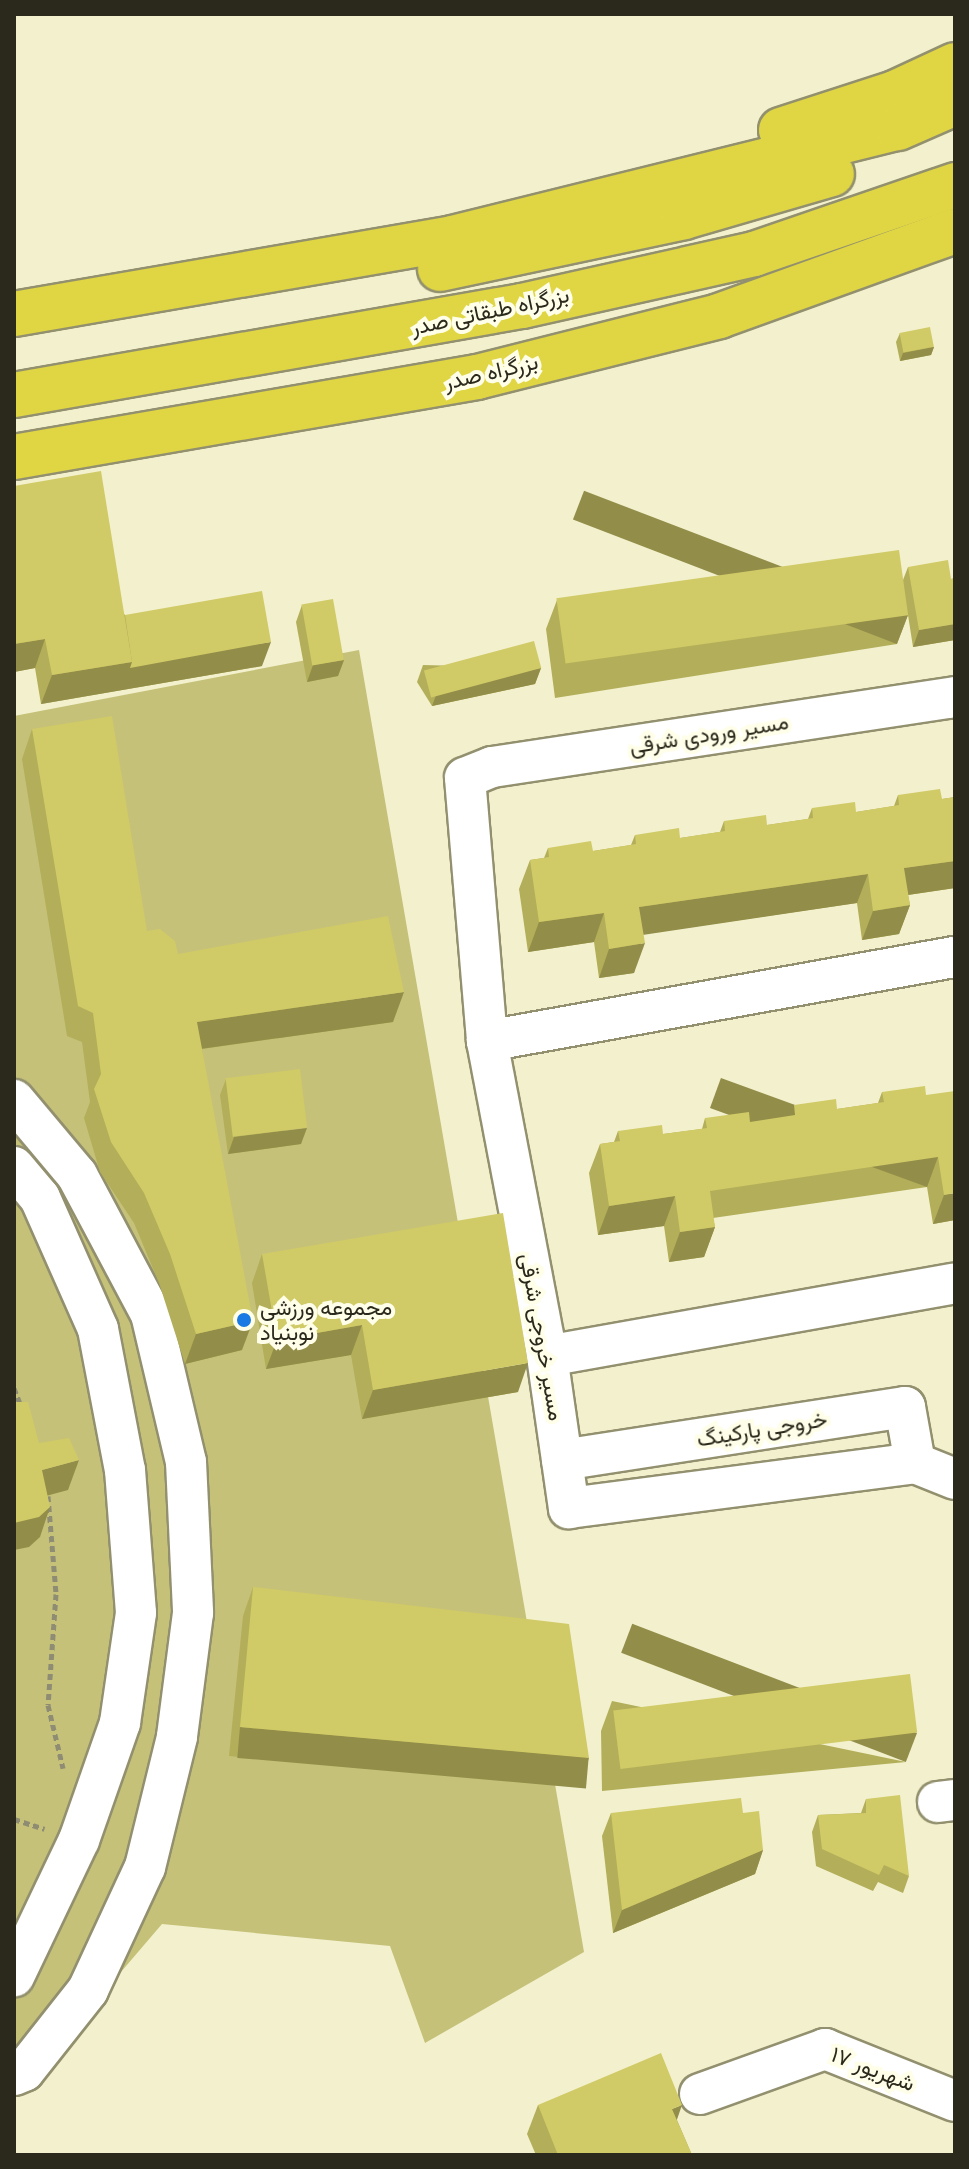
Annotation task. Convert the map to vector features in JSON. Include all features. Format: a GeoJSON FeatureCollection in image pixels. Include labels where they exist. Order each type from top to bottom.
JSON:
{"type":"FeatureCollection","features":[{"type":"Feature","properties":{"kind":"highway"},"geometry":{"type":"LineString","coordinates":[[452,238],[895,93],[955,65]]}},
{"type":"Feature","properties":{"kind":"highway"},"geometry":{"type":"LineString","coordinates":[[14,314],[452,238],[898,128],[955,103]]}},
{"type":"Feature","properties":{"kind":"highway"},"geometry":{"type":"LineString","coordinates":[[14,339],[218,309],[505,257],[684,217],[891,156],[955,131]]}},
{"type":"Feature","properties":{"kind":"highway","name":"بزرگراه طبقاتی صدر"},"geometry":{"type":"LineString","coordinates":[[14,395],[454,321],[553,299],[754,254],[955,185]]}},
{"type":"Feature","properties":{"kind":"highway","name":"بزرگراه صدر"},"geometry":{"type":"LineString","coordinates":[[14,457],[477,377],[719,316],[955,231]]}},
{"type":"Feature","properties":{"kind":"street","name":"مسیر ورودی شرقی"},"geometry":{"type":"LineString","coordinates":[[465,778],[492,767],[955,697]]}},
{"type":"Feature","properties":{"kind":"street","name":"مسیر خروجی شرقی"},"geometry":{"type":"LineString","coordinates":[[465,778],[487,1041],[547,1356],[569,1508],[915,1463],[955,1479]]}},
{"type":"Feature","properties":{"kind":"street"},"geometry":{"type":"LineString","coordinates":[[487,1041],[955,957]]}},
{"type":"Feature","properties":{"kind":"street"},"geometry":{"type":"LineString","coordinates":[[14,1100],[77,1175],[151,1314],[186,1462],[193,1613],[177,1737],[145,1867],[88,1990],[24,2071],[14,2075]]}},
{"type":"Feature","properties":{"kind":"street"},"geometry":{"type":"LineString","coordinates":[[14,1167],[40,1198],[98,1329],[125,1470],[136,1613],[120,1723],[73,1854],[14,1976]]}},
{"type":"Feature","properties":{"kind":"street"},"geometry":{"type":"LineString","coordinates":[[547,1356],[955,1283]]}},
{"type":"Feature","properties":{"kind":"street","name":"خروجی پارکینگ"},"geometry":{"type":"LineString","coordinates":[[562,1460],[905,1407],[915,1463]]}},
{"type":"Feature","properties":{"kind":"street","name":"۱۷ شهریور"},"geometry":{"type":"LineString","coordinates":[[700,2094],[825,2049],[955,2101]]}},
{"type":"Feature","properties":{"kind":"path"},"geometry":{"type":"LineString","coordinates":[[14,1388],[26,1421]]}},
{"type":"Feature","properties":{"kind":"path"},"geometry":{"type":"LineString","coordinates":[[48,1496],[56,1594],[48,1705],[62,1767],[95,1796]]}},
{"type":"Feature","properties":{"kind":"shaded area","name":"مجموعه ورزشی نوبنیاد"},"geometry":{"type":"Polygon","coordinates":[[[359,650],[584,1952],[425,2043],[390,1946],[162,1924],[14,2097],[14,716],[359,650]]]}},
{"type":"Feature","properties":{"kind":"building"},"geometry":{"type":"Polygon","coordinates":[[[930,327],[934,347],[903,353],[900,333],[930,327]]]}},
{"type":"Feature","properties":{"kind":"building"},"geometry":{"type":"Polygon","coordinates":[[[101,471],[132,662],[52,675],[45,639],[14,644],[14,486],[101,471]]]}},
{"type":"Feature","properties":{"kind":"building"},"geometry":{"type":"Polygon","coordinates":[[[899,550],[908,615],[566,664],[556,598],[899,550]]]}},
{"type":"Feature","properties":{"kind":"building"},"geometry":{"type":"Polygon","coordinates":[[[948,560],[951,579],[955,578],[955,624],[919,630],[908,567],[948,560]]]}},
{"type":"Feature","properties":{"kind":"building"},"geometry":{"type":"Polygon","coordinates":[[[262,591],[271,642],[130,668],[132,662],[125,615],[262,591]]]}},
{"type":"Feature","properties":{"kind":"building"},"geometry":{"type":"Polygon","coordinates":[[[333,599],[344,660],[312,666],[301,605],[333,599]]]}},
{"type":"Feature","properties":{"kind":"building"},"geometry":{"type":"Polygon","coordinates":[[[534,641],[541,668],[431,698],[424,671],[534,641]]]}},
{"type":"Feature","properties":{"kind":"building"},"geometry":{"type":"Polygon","coordinates":[[[112,716],[147,931],[160,929],[175,941],[178,954],[388,916],[404,992],[197,1022],[253,1321],[196,1334],[170,1254],[144,1193],[111,1142],[94,1089],[101,1074],[93,1013],[78,1006],[32,729],[112,716]]]}},
{"type":"Feature","properties":{"kind":"building"},"geometry":{"type":"Polygon","coordinates":[[[940,789],[942,799],[955,797],[955,861],[904,868],[910,905],[873,911],[868,874],[639,907],[645,943],[609,949],[604,913],[539,922],[530,860],[549,857],[548,848],[591,841],[593,851],[636,844],[635,835],[679,828],[680,838],[725,831],[724,821],[766,815],[767,825],[813,818],[812,808],[855,802],[856,812],[899,805],[898,795],[940,789]]]}},
{"type":"Feature","properties":{"kind":"building"},"geometry":{"type":"Polygon","coordinates":[[[300,1069],[307,1128],[233,1137],[226,1078],[300,1069]]]}},
{"type":"Feature","properties":{"kind":"building"},"geometry":{"type":"Polygon","coordinates":[[[925,1086],[926,1095],[955,1091],[955,1193],[944,1195],[938,1157],[710,1191],[715,1227],[680,1232],[675,1196],[609,1206],[600,1144],[620,1141],[618,1131],[662,1125],[663,1134],[707,1128],[705,1118],[749,1112],[750,1122],[795,1115],[794,1105],[836,1099],[837,1109],[884,1102],[882,1092],[925,1086]]]}},
{"type":"Feature","properties":{"kind":"building"},"geometry":{"type":"Polygon","coordinates":[[[503,1213],[528,1363],[373,1390],[362,1325],[277,1340],[262,1254],[503,1213]]]}},
{"type":"Feature","properties":{"kind":"building"},"geometry":{"type":"Polygon","coordinates":[[[14,1402],[28,1402],[39,1443],[69,1438],[79,1460],[42,1470],[50,1507],[39,1517],[14,1523],[14,1402]]]}},
{"type":"Feature","properties":{"kind":"building"},"geometry":{"type":"Polygon","coordinates":[[[253,1587],[569,1624],[589,1758],[240,1727],[253,1587]]]}},
{"type":"Feature","properties":{"kind":"building"},"geometry":{"type":"Polygon","coordinates":[[[910,1674],[917,1733],[620,1769],[613,1710],[910,1674]]]}},
{"type":"Feature","properties":{"kind":"building"},"geometry":{"type":"Polygon","coordinates":[[[900,1795],[909,1876],[884,1865],[879,1875],[822,1849],[818,1815],[866,1813],[866,1799],[900,1795]]]}},
{"type":"Feature","properties":{"kind":"building"},"geometry":{"type":"Polygon","coordinates":[[[741,1798],[743,1813],[759,1811],[763,1850],[622,1910],[611,1813],[741,1798]]]}},
{"type":"Feature","properties":{"kind":"building"},"geometry":{"type":"Polygon","coordinates":[[[661,2053],[682,2105],[672,2109],[692,2155],[558,2155],[538,2105],[661,2053]]]}},
{"type":"Feature","properties":{"kind":"place","name":"مجموعه ورزشی نوبنیاد"},"geometry":{"type":"Point","coordinates":[244,1320]}}]}
